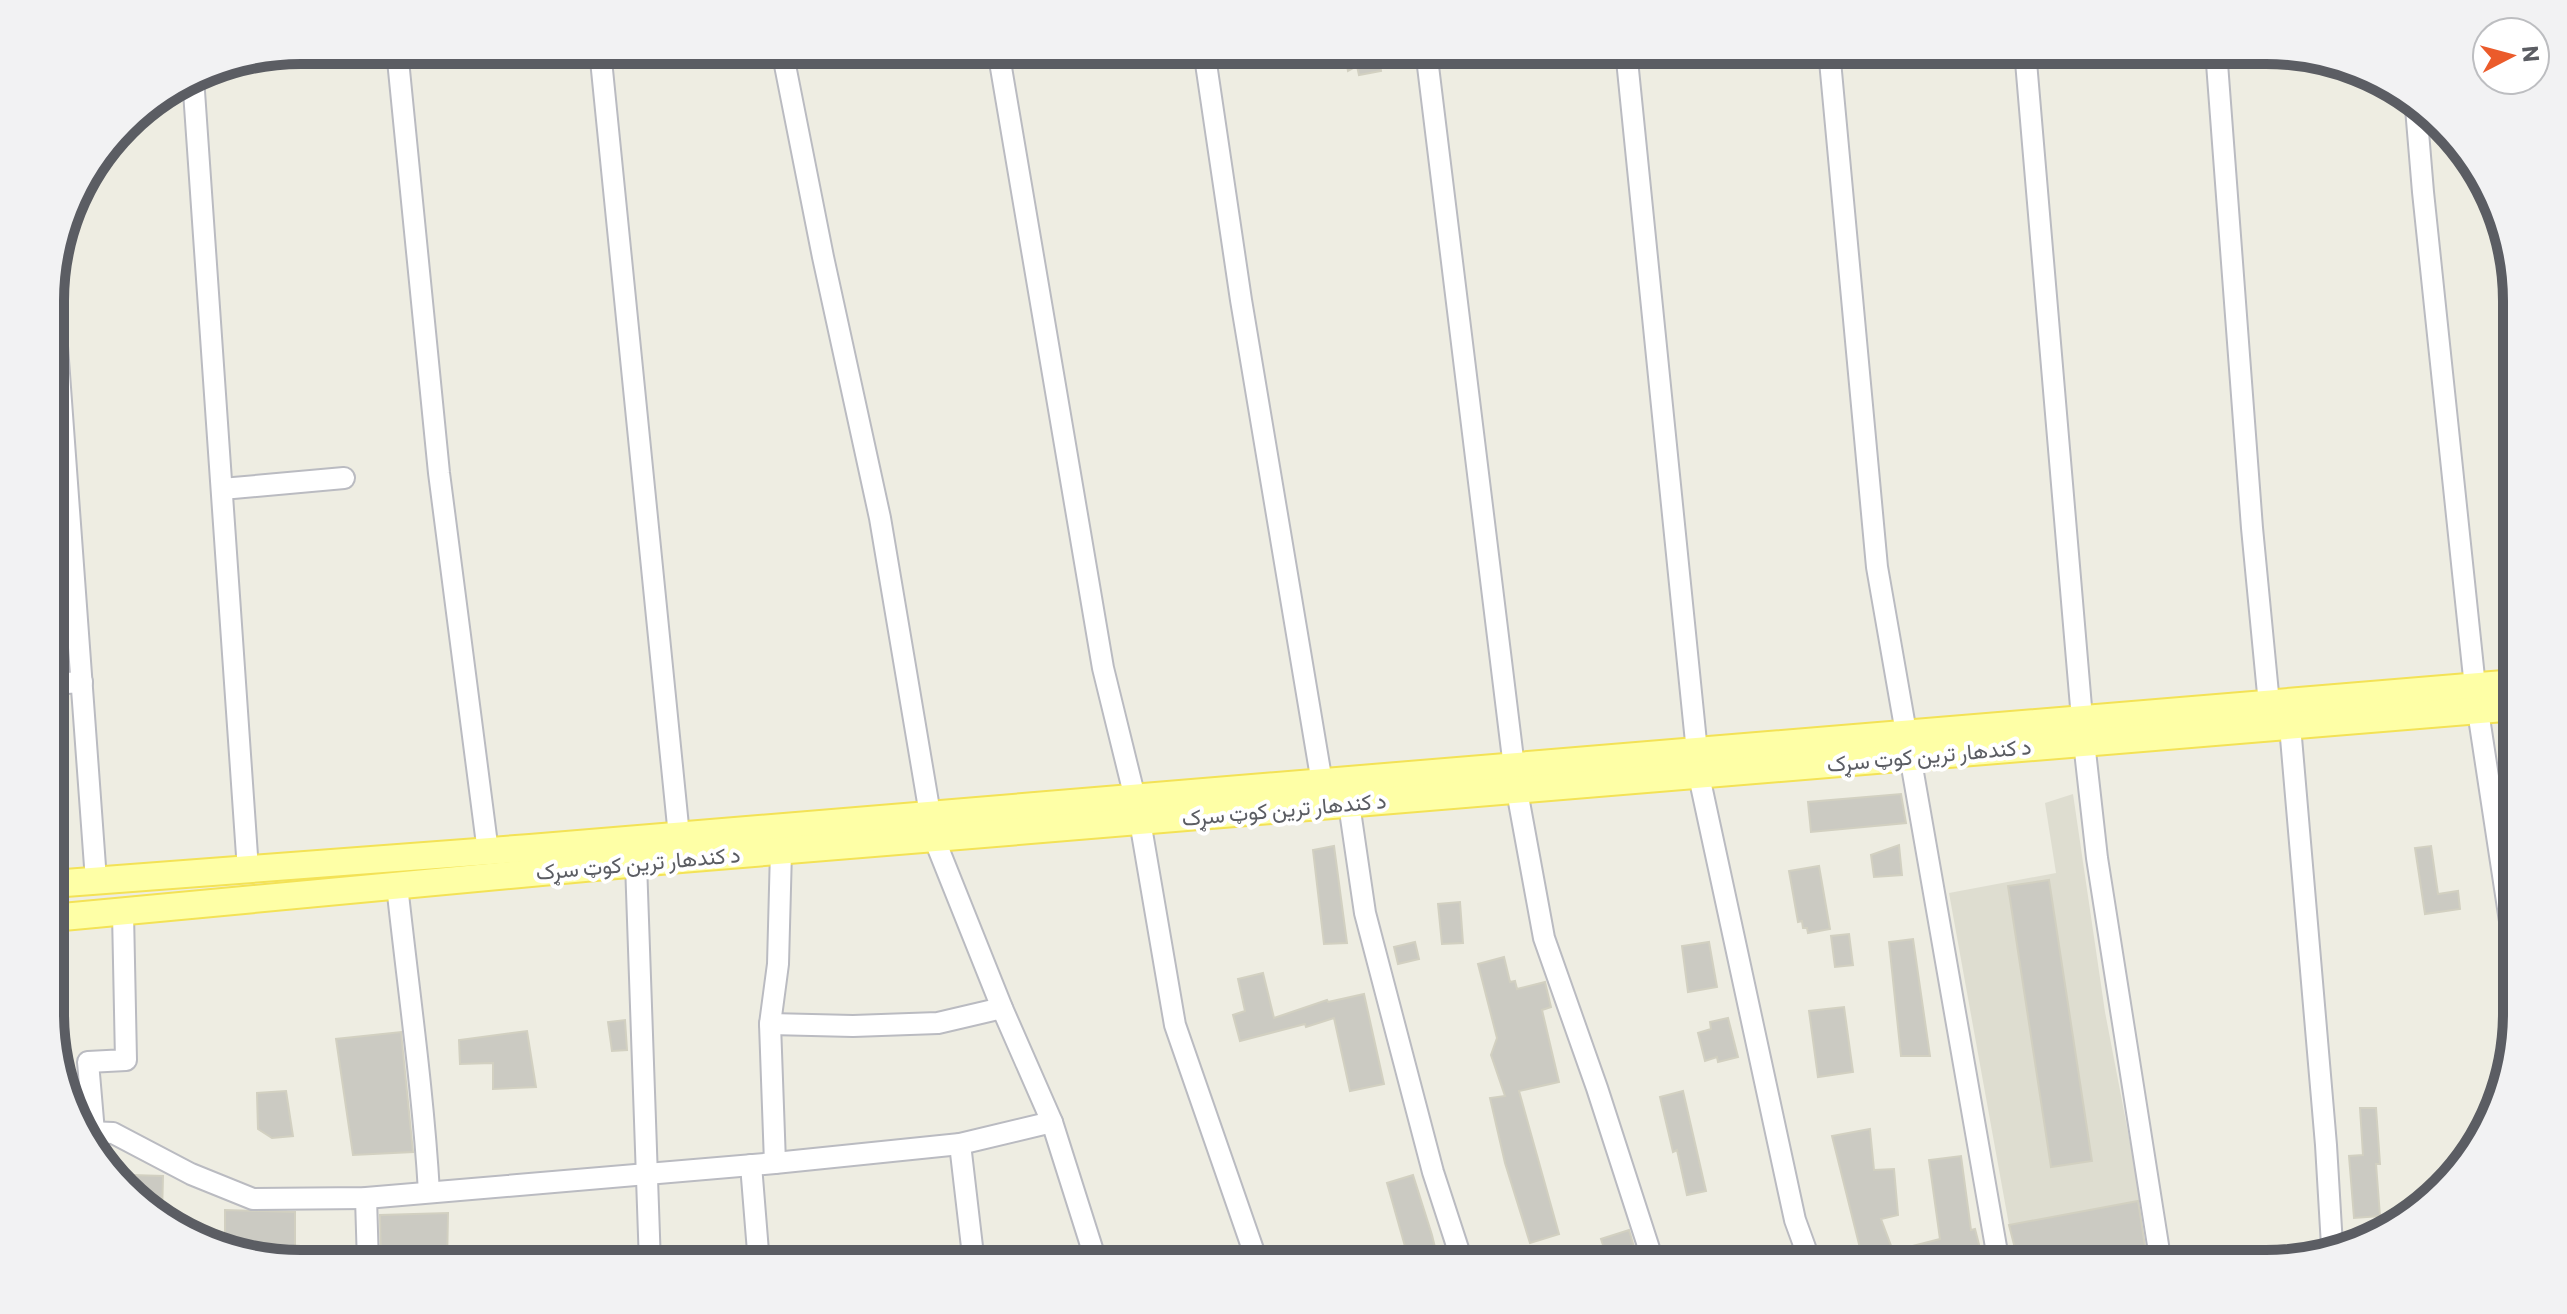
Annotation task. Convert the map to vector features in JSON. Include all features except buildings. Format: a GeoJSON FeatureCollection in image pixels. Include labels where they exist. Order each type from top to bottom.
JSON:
{"type":"FeatureCollection","features":[{"type":"Feature","properties":{"kind":"main road","name":"د کندهار ترين کوټ سړک"},"geometry":{"type":"LineString","coordinates":[[1138,810],[1322,783],[1403,788],[2083,731],[2290,726],[2477,699],[2503,688]]}},
{"type":"Feature","properties":{"kind":"main road","name":"د کندهار ترين کوټ سړک"},"geometry":{"type":"LineString","coordinates":[[2083,731],[2269,704],[2477,699],[2503,704]]}},
{"type":"Feature","properties":{"kind":"main road","name":"د کندهار ترين کوټ سړک"},"geometry":{"type":"LineString","coordinates":[[64,883],[679,836],[932,827],[1138,810],[1349,804],[1403,788]]}},
{"type":"Feature","properties":{"kind":"main road","name":"د کندهار ترين کوټ سړک"},"geometry":{"type":"LineString","coordinates":[[64,917],[781,851],[932,827]]}},
{"type":"Feature","properties":{"kind":"main road"},"geometry":{"type":"LineString","coordinates":[[135,912],[145,877]]}},
{"type":"Feature","properties":{"kind":"street"},"geometry":{"type":"LineString","coordinates":[[1428,64],[1516,779],[1544,938],[1649,1249]]}},
{"type":"Feature","properties":{"kind":"street"},"geometry":{"type":"LineString","coordinates":[[1627,64],[1698,764],[1795,1220],[1806,1249]]}},
{"type":"Feature","properties":{"kind":"street"},"geometry":{"type":"LineString","coordinates":[[1830,64],[1877,567],[1996,1249]]}},
{"type":"Feature","properties":{"kind":"street"},"geometry":{"type":"LineString","coordinates":[[2026,64],[2083,731],[2097,858],[2159,1249]]}},
{"type":"Feature","properties":{"kind":"street"},"geometry":{"type":"LineString","coordinates":[[2217,64],[2252,528],[2269,704]]}},
{"type":"Feature","properties":{"kind":"street"},"geometry":{"type":"LineString","coordinates":[[398,65],[439,473],[488,852]]}},
{"type":"Feature","properties":{"kind":"street"},"geometry":{"type":"LineString","coordinates":[[601,65],[679,836]]}},
{"type":"Feature","properties":{"kind":"street"},"geometry":{"type":"LineString","coordinates":[[785,65],[880,518],[932,827],[1002,1008],[1052,1122],[1092,1250]]}},
{"type":"Feature","properties":{"kind":"street"},"geometry":{"type":"LineString","coordinates":[[1000,65],[1103,668],[1138,810],[1175,1025],[1253,1250]]}},
{"type":"Feature","properties":{"kind":"street"},"geometry":{"type":"LineString","coordinates":[[1206,65],[1241,300],[1322,783]]}},
{"type":"Feature","properties":{"kind":"street"},"geometry":{"type":"LineString","coordinates":[[194,90],[248,870]]}},
{"type":"Feature","properties":{"kind":"street"},"geometry":{"type":"LineString","coordinates":[[2417,119],[2477,699],[2503,873]]}},
{"type":"Feature","properties":{"kind":"street"},"geometry":{"type":"LineString","coordinates":[[65,450],[96,880]]}},
{"type":"Feature","properties":{"kind":"street"},"geometry":{"type":"LineString","coordinates":[[222,489],[344,478]]}},
{"type":"Feature","properties":{"kind":"street"},"geometry":{"type":"LineString","coordinates":[[64,683],[82,682]]}},
{"type":"Feature","properties":{"kind":"street"},"geometry":{"type":"LineString","coordinates":[[2290,726],[2332,1240]]}},
{"type":"Feature","properties":{"kind":"street"},"geometry":{"type":"LineString","coordinates":[[1349,804],[1365,913],[1433,1172],[1458,1249]]}},
{"type":"Feature","properties":{"kind":"street"},"geometry":{"type":"LineString","coordinates":[[775,1163],[770,1024],[778,964],[781,851]]}},
{"type":"Feature","properties":{"kind":"street"},"geometry":{"type":"LineString","coordinates":[[636,863],[649,1250]]}},
{"type":"Feature","properties":{"kind":"street"},"geometry":{"type":"LineString","coordinates":[[397,885],[423,1102],[429,1192]]}},
{"type":"Feature","properties":{"kind":"street"},"geometry":{"type":"LineString","coordinates":[[91,1122],[88,1062],[126,1060],[135,912]]}},
{"type":"Feature","properties":{"kind":"street"},"geometry":{"type":"LineString","coordinates":[[770,1024],[853,1026],[938,1023],[1002,1008]]}},
{"type":"Feature","properties":{"kind":"street"},"geometry":{"type":"LineString","coordinates":[[96,1132],[113,1133],[191,1174],[253,1199],[366,1198],[960,1144],[1052,1122]]}},
{"type":"Feature","properties":{"kind":"street"},"geometry":{"type":"LineString","coordinates":[[960,1144],[972,1250]]}},
{"type":"Feature","properties":{"kind":"street"},"geometry":{"type":"LineString","coordinates":[[751,1165],[758,1250]]}},
{"type":"Feature","properties":{"kind":"street"},"geometry":{"type":"LineString","coordinates":[[366,1198],[368,1250]]}},
{"type":"Feature","properties":{"kind":"shaded area"},"geometry":{"type":"Polygon","coordinates":[[[2073,794],[2105,1012],[2141,1200],[2009,1225],[1949,893],[2056,873],[2045,803],[2073,794]]]}}]}
